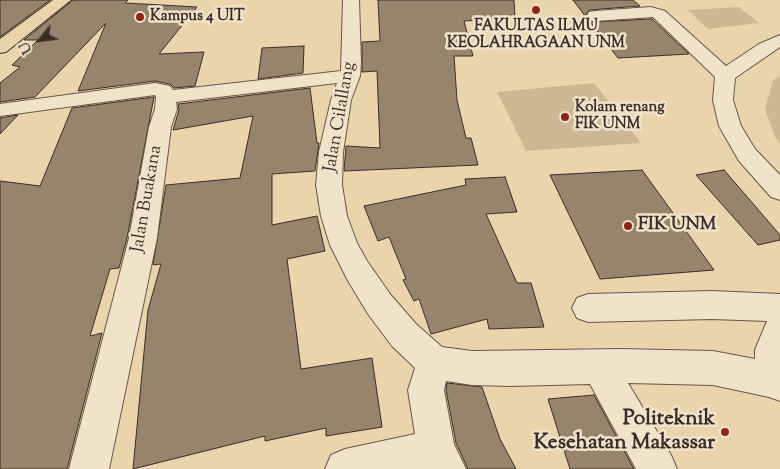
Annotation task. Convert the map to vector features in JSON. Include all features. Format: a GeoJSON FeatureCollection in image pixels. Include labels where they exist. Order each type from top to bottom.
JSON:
{"type":"FeatureCollection","features":[{"type":"Feature","properties":{"kind":"main road"},"geometry":{"type":"LineString","coordinates":[[0,48],[63,0]]}},
{"type":"Feature","properties":{"kind":"street","name":"Jalan Cilallang"},"geometry":{"type":"LineString","coordinates":[[350,0],[353,40],[350,76],[342,100],[331,152],[329,185],[334,216],[344,245],[357,270],[379,304],[404,335],[434,363]]}},
{"type":"Feature","properties":{"kind":"street"},"geometry":{"type":"LineString","coordinates":[[595,16],[651,12],[659,14],[724,76],[723,100],[730,126],[748,155],[780,190]]}},
{"type":"Feature","properties":{"kind":"street"},"geometry":{"type":"LineString","coordinates":[[724,76],[752,56],[780,40]]}},
{"type":"Feature","properties":{"kind":"street"},"geometry":{"type":"LineString","coordinates":[[0,110],[155,88],[162,90],[166,97],[350,76]]}},
{"type":"Feature","properties":{"kind":"street","name":"Jalan Buakana"},"geometry":{"type":"LineString","coordinates":[[90,469],[143,238],[160,127],[166,109],[166,97]]}},
{"type":"Feature","properties":{"kind":"street"},"geometry":{"type":"LineString","coordinates":[[588,308],[712,305],[780,308]]}},
{"type":"Feature","properties":{"kind":"street"},"geometry":{"type":"LineString","coordinates":[[345,469],[441,459],[426,390],[434,363],[472,368],[511,369],[655,366],[713,368],[776,382],[772,350],[780,328]]}},
{"type":"Feature","properties":{"kind":"street"},"geometry":{"type":"LineString","coordinates":[[600,368],[657,469]]}},
{"type":"Feature","properties":{"kind":"shaded area"},"geometry":{"type":"Polygon","coordinates":[[[739,7],[759,23],[708,29],[688,10],[739,7]]]}},
{"type":"Feature","properties":{"kind":"shaded area"},"geometry":{"type":"Polygon","coordinates":[[[780,76],[780,144],[775,137],[765,109],[773,80],[780,76]]]}},
{"type":"Feature","properties":{"kind":"shaded area","name":"Kolam renang FIK UNM"},"geometry":{"type":"Polygon","coordinates":[[[594,83],[641,143],[526,151],[497,92],[594,83]]]}},
{"type":"Feature","properties":{"kind":"building"},"geometry":{"type":"Polygon","coordinates":[[[0,0],[50,0],[0,37],[0,0]]]}},
{"type":"Feature","properties":{"kind":"building"},"geometry":{"type":"Polygon","coordinates":[[[73,0],[128,0],[125,3],[197,7],[159,54],[204,52],[195,86],[174,88],[170,84],[155,81],[78,91],[106,23],[35,97],[0,102],[0,83],[20,67],[12,65],[38,40],[24,40],[73,0]]]}},
{"type":"Feature","properties":{"kind":"building"},"geometry":{"type":"Polygon","coordinates":[[[378,0],[514,0],[515,18],[464,21],[473,56],[454,56],[457,100],[466,138],[471,138],[478,165],[344,171],[346,146],[380,148],[377,71],[362,72],[362,42],[380,41],[378,0]]]}},
{"type":"Feature","properties":{"kind":"building"},"geometry":{"type":"Polygon","coordinates":[[[573,0],[633,0],[640,6],[589,10],[585,16],[573,0]]]}},
{"type":"Feature","properties":{"kind":"building"},"geometry":{"type":"Polygon","coordinates":[[[652,19],[689,54],[618,58],[590,22],[652,19]]]}},
{"type":"Feature","properties":{"kind":"building"},"geometry":{"type":"Polygon","coordinates":[[[304,46],[303,73],[258,79],[262,48],[304,46]]]}},
{"type":"Feature","properties":{"kind":"building"},"geometry":{"type":"Polygon","coordinates":[[[310,88],[317,143],[319,143],[315,171],[272,174],[272,225],[317,216],[325,251],[287,259],[301,369],[372,358],[382,427],[326,436],[326,428],[265,441],[265,436],[133,469],[148,310],[161,264],[153,265],[166,185],[240,178],[253,116],[173,130],[179,110],[178,104],[310,88]]]}},
{"type":"Feature","properties":{"kind":"building"},"geometry":{"type":"Polygon","coordinates":[[[154,97],[127,238],[119,268],[110,269],[90,336],[102,333],[67,469],[0,469],[0,181],[40,186],[72,108],[154,97]]]}},
{"type":"Feature","properties":{"kind":"building"},"geometry":{"type":"Polygon","coordinates":[[[18,115],[0,134],[0,118],[18,115]]]}},
{"type":"Feature","properties":{"kind":"building","name":"FIK UNM"},"geometry":{"type":"Polygon","coordinates":[[[642,170],[714,270],[600,279],[550,175],[642,170]]]}},
{"type":"Feature","properties":{"kind":"building"},"geometry":{"type":"Polygon","coordinates":[[[724,170],[780,235],[780,240],[758,245],[696,175],[724,170]]]}},
{"type":"Feature","properties":{"kind":"building"},"geometry":{"type":"Polygon","coordinates":[[[505,177],[517,212],[486,214],[517,283],[531,283],[544,327],[489,329],[487,319],[431,334],[419,299],[414,301],[403,280],[406,279],[389,237],[378,241],[364,206],[466,185],[465,179],[505,177]]]}},
{"type":"Feature","properties":{"kind":"building"},"geometry":{"type":"Polygon","coordinates":[[[447,383],[482,387],[500,439],[516,469],[468,469],[456,443],[446,390],[447,383]]]}},
{"type":"Feature","properties":{"kind":"building"},"geometry":{"type":"Polygon","coordinates":[[[594,395],[634,469],[570,469],[548,399],[594,395]]]}},
{"type":"Feature","properties":{"kind":"place","name":"FAKULTAS ILMU KEOLAHRAGAAN UNM"},"geometry":{"type":"Point","coordinates":[536,10]}},
{"type":"Feature","properties":{"kind":"place","name":"Kampus 4 UIT"},"geometry":{"type":"Point","coordinates":[140,17]}},
{"type":"Feature","properties":{"kind":"place","name":"Kolam renang FIK UNM"},"geometry":{"type":"Point","coordinates":[565,117]}},
{"type":"Feature","properties":{"kind":"place","name":"FIK UNM"},"geometry":{"type":"Point","coordinates":[628,226]}},
{"type":"Feature","properties":{"kind":"place","name":"Politeknik Kesehatan Makassar"},"geometry":{"type":"Point","coordinates":[725,432]}}]}
